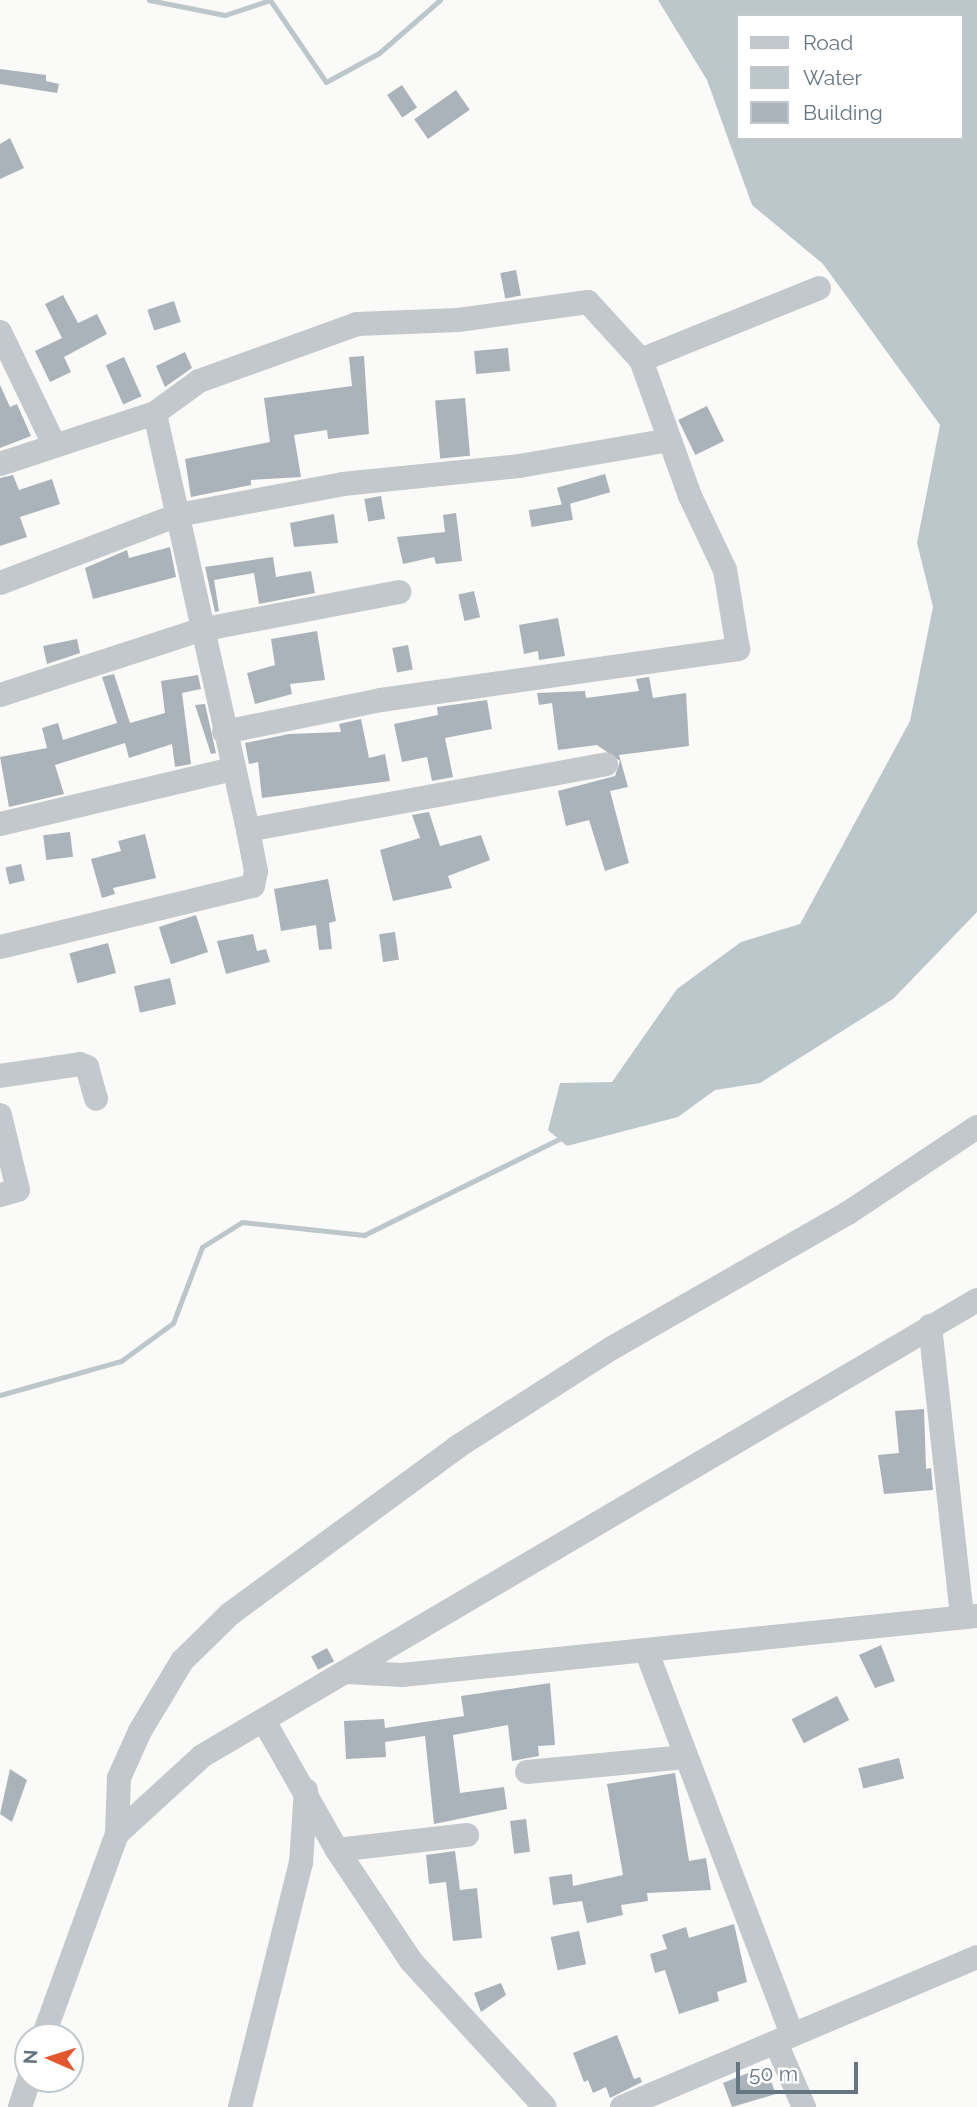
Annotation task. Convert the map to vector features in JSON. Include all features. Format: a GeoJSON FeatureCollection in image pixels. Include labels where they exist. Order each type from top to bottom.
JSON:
{"type":"FeatureCollection","features":[{"type":"Feature","properties":{"kind":"street"},"geometry":{"type":"LineString","coordinates":[[641,360],[819,288]]}},
{"type":"Feature","properties":{"kind":"street"},"geometry":{"type":"LineString","coordinates":[[0,464],[53,442],[155,413],[199,381],[256,358],[357,324],[396,319],[458,320],[588,302],[641,360],[670,440],[724,570],[738,649],[394,698],[224,732]]}},
{"type":"Feature","properties":{"kind":"street"},"geometry":{"type":"LineString","coordinates":[[0,332],[53,442]]}},
{"type":"Feature","properties":{"kind":"street"},"geometry":{"type":"LineString","coordinates":[[0,947],[253,886],[256,871],[248,830],[200,630],[155,413]]}},
{"type":"Feature","properties":{"kind":"street"},"geometry":{"type":"LineString","coordinates":[[0,583],[178,515],[342,484],[519,466],[670,440]]}},
{"type":"Feature","properties":{"kind":"street"},"geometry":{"type":"LineString","coordinates":[[0,695],[200,630],[399,592]]}},
{"type":"Feature","properties":{"kind":"street"},"geometry":{"type":"LineString","coordinates":[[248,830],[606,764]]}},
{"type":"Feature","properties":{"kind":"street"},"geometry":{"type":"LineString","coordinates":[[0,824],[233,769]]}},
{"type":"Feature","properties":{"kind":"street"},"geometry":{"type":"LineString","coordinates":[[0,1076],[80,1064],[87,1067],[96,1098]]}},
{"type":"Feature","properties":{"kind":"street"},"geometry":{"type":"LineString","coordinates":[[0,1115],[18,1190],[0,1195]]}},
{"type":"Feature","properties":{"kind":"street"},"geometry":{"type":"LineString","coordinates":[[48,2023],[117,1834],[119,1778],[140,1731],[183,1661],[230,1614],[457,1447],[612,1348],[848,1213],[977,1127]]}},
{"type":"Feature","properties":{"kind":"street"},"geometry":{"type":"LineString","coordinates":[[117,1834],[202,1756],[977,1300]]}},
{"type":"Feature","properties":{"kind":"street"},"geometry":{"type":"LineString","coordinates":[[346,1672],[402,1675],[970,1616],[930,1326]]}},
{"type":"Feature","properties":{"kind":"street"},"geometry":{"type":"LineString","coordinates":[[646,1650],[784,2037],[804,2107]]}},
{"type":"Feature","properties":{"kind":"street"},"geometry":{"type":"LineString","coordinates":[[264,1721],[306,1789],[337,1850],[411,1961],[545,2107]]}},
{"type":"Feature","properties":{"kind":"street"},"geometry":{"type":"LineString","coordinates":[[527,1772],[685,1757]]}},
{"type":"Feature","properties":{"kind":"street"},"geometry":{"type":"LineString","coordinates":[[240,2107],[301,1863],[306,1789]]}},
{"type":"Feature","properties":{"kind":"street"},"geometry":{"type":"LineString","coordinates":[[337,1850],[467,1835]]}},
{"type":"Feature","properties":{"kind":"street"},"geometry":{"type":"LineString","coordinates":[[622,2107],[784,2037],[976,1960]]}},
{"type":"Feature","properties":{"kind":"water"},"geometry":{"type":"Polygon","coordinates":[[[658,0],[977,0],[977,912],[893,999],[760,1083],[715,1090],[678,1117],[567,1146],[548,1130],[560,1083],[612,1082],[677,989],[741,942],[800,924],[910,721],[933,607],[917,543],[940,425],[823,264],[752,205],[707,80],[658,0]]]}},
{"type":"Feature","properties":{"kind":"building"},"geometry":{"type":"Polygon","coordinates":[[[0,69],[46,75],[46,81],[59,84],[57,93],[0,84],[0,69]]]}},
{"type":"Feature","properties":{"kind":"building"},"geometry":{"type":"Polygon","coordinates":[[[402,85],[417,107],[402,117],[387,95],[402,85]]]}},
{"type":"Feature","properties":{"kind":"building"},"geometry":{"type":"Polygon","coordinates":[[[456,90],[470,110],[428,139],[414,119],[456,90]]]}},
{"type":"Feature","properties":{"kind":"building"},"geometry":{"type":"Polygon","coordinates":[[[10,138],[24,168],[0,179],[0,144],[10,138]]]}},
{"type":"Feature","properties":{"kind":"building"},"geometry":{"type":"Polygon","coordinates":[[[516,270],[521,296],[505,299],[500,273],[516,270]]]}},
{"type":"Feature","properties":{"kind":"building"},"geometry":{"type":"Polygon","coordinates":[[[63,295],[78,323],[97,314],[107,334],[64,357],[71,372],[50,382],[35,351],[62,338],[45,304],[63,295]]]}},
{"type":"Feature","properties":{"kind":"building"},"geometry":{"type":"Polygon","coordinates":[[[174,301],[181,322],[154,331],[147,310],[174,301]]]}},
{"type":"Feature","properties":{"kind":"building"},"geometry":{"type":"Polygon","coordinates":[[[508,348],[510,371],[476,374],[474,351],[508,348]]]}},
{"type":"Feature","properties":{"kind":"building"},"geometry":{"type":"Polygon","coordinates":[[[185,352],[192,368],[165,387],[156,366],[185,352]]]}},
{"type":"Feature","properties":{"kind":"building"},"geometry":{"type":"Polygon","coordinates":[[[364,356],[369,434],[328,439],[327,430],[294,435],[301,477],[251,480],[251,485],[191,497],[185,459],[270,442],[264,398],[352,386],[349,357],[364,356]]]}},
{"type":"Feature","properties":{"kind":"building"},"geometry":{"type":"Polygon","coordinates":[[[124,357],[141,396],[123,404],[106,365],[124,357]]]}},
{"type":"Feature","properties":{"kind":"building"},"geometry":{"type":"Polygon","coordinates":[[[0,385],[10,407],[17,404],[31,436],[0,448],[0,385]]]}},
{"type":"Feature","properties":{"kind":"building"},"geometry":{"type":"Polygon","coordinates":[[[465,398],[470,456],[440,458],[435,401],[465,398]]]}},
{"type":"Feature","properties":{"kind":"building"},"geometry":{"type":"Polygon","coordinates":[[[707,406],[724,441],[695,455],[678,420],[707,406]]]}},
{"type":"Feature","properties":{"kind":"building"},"geometry":{"type":"Polygon","coordinates":[[[605,474],[610,492],[562,506],[557,488],[605,474]]]}},
{"type":"Feature","properties":{"kind":"building"},"geometry":{"type":"Polygon","coordinates":[[[13,475],[19,490],[52,479],[60,504],[20,517],[27,537],[0,546],[0,478],[13,475]]]}},
{"type":"Feature","properties":{"kind":"building"},"geometry":{"type":"Polygon","coordinates":[[[381,496],[385,519],[368,522],[364,499],[381,496]]]}},
{"type":"Feature","properties":{"kind":"building"},"geometry":{"type":"Polygon","coordinates":[[[570,503],[573,520],[532,527],[529,510],[570,503]]]}},
{"type":"Feature","properties":{"kind":"building"},"geometry":{"type":"Polygon","coordinates":[[[456,513],[462,561],[436,564],[434,557],[403,564],[397,537],[445,532],[443,515],[456,513]]]}},
{"type":"Feature","properties":{"kind":"building"},"geometry":{"type":"Polygon","coordinates":[[[334,514],[338,543],[294,547],[290,523],[334,514]]]}},
{"type":"Feature","properties":{"kind":"building"},"geometry":{"type":"Polygon","coordinates":[[[170,547],[176,577],[93,599],[85,568],[127,550],[129,558],[170,547]]]}},
{"type":"Feature","properties":{"kind":"building"},"geometry":{"type":"Polygon","coordinates":[[[273,557],[276,577],[311,571],[315,593],[259,604],[254,573],[214,580],[219,611],[215,612],[205,567],[273,557]]]}},
{"type":"Feature","properties":{"kind":"building"},"geometry":{"type":"Polygon","coordinates":[[[474,591],[480,617],[464,621],[458,595],[474,591]]]}},
{"type":"Feature","properties":{"kind":"building"},"geometry":{"type":"Polygon","coordinates":[[[558,618],[565,656],[539,660],[538,651],[524,654],[519,625],[558,618]]]}},
{"type":"Feature","properties":{"kind":"building"},"geometry":{"type":"Polygon","coordinates":[[[317,631],[325,680],[290,684],[292,694],[255,704],[247,673],[275,665],[271,639],[317,631]]]}},
{"type":"Feature","properties":{"kind":"building"},"geometry":{"type":"Polygon","coordinates":[[[77,639],[80,653],[47,664],[43,646],[77,639]]]}},
{"type":"Feature","properties":{"kind":"building"},"geometry":{"type":"Polygon","coordinates":[[[408,645],[413,670],[397,673],[392,648],[408,645]]]}},
{"type":"Feature","properties":{"kind":"building"},"geometry":{"type":"Polygon","coordinates":[[[114,674],[130,723],[165,713],[161,681],[198,675],[201,689],[182,693],[191,764],[175,767],[172,744],[129,758],[125,743],[55,765],[64,794],[9,807],[0,757],[47,748],[42,728],[58,723],[63,740],[117,723],[102,677],[114,674]]]}},
{"type":"Feature","properties":{"kind":"building"},"geometry":{"type":"Polygon","coordinates":[[[649,677],[653,698],[686,693],[689,746],[619,755],[628,787],[610,791],[629,863],[605,871],[589,820],[566,826],[558,791],[615,776],[620,761],[597,745],[558,750],[552,703],[539,705],[537,693],[585,691],[586,698],[639,691],[636,679],[649,677]]]}},
{"type":"Feature","properties":{"kind":"building"},"geometry":{"type":"Polygon","coordinates":[[[487,700],[492,729],[445,738],[453,777],[432,781],[427,757],[402,762],[394,724],[438,715],[437,707],[487,700]]]}},
{"type":"Feature","properties":{"kind":"building"},"geometry":{"type":"Polygon","coordinates":[[[205,704],[216,753],[211,754],[195,705],[205,704]]]}},
{"type":"Feature","properties":{"kind":"building"},"geometry":{"type":"Polygon","coordinates":[[[361,719],[369,758],[385,754],[390,781],[262,798],[258,762],[249,764],[245,743],[289,734],[341,732],[339,724],[361,719]]]}},
{"type":"Feature","properties":{"kind":"building"},"geometry":{"type":"Polygon","coordinates":[[[429,812],[440,846],[481,835],[490,860],[448,876],[452,888],[393,901],[380,850],[420,838],[412,815],[429,812]]]}},
{"type":"Feature","properties":{"kind":"building"},"geometry":{"type":"Polygon","coordinates":[[[70,832],[73,857],[46,860],[43,835],[70,832]]]}},
{"type":"Feature","properties":{"kind":"building"},"geometry":{"type":"Polygon","coordinates":[[[145,834],[156,878],[113,888],[115,894],[102,898],[91,859],[121,851],[118,841],[145,834]]]}},
{"type":"Feature","properties":{"kind":"building"},"geometry":{"type":"Polygon","coordinates":[[[21,864],[25,881],[9,884],[5,868],[21,864]]]}},
{"type":"Feature","properties":{"kind":"building"},"geometry":{"type":"Polygon","coordinates":[[[328,879],[336,921],[329,923],[332,949],[319,950],[316,925],[281,931],[274,889],[328,879]]]}},
{"type":"Feature","properties":{"kind":"building"},"geometry":{"type":"Polygon","coordinates":[[[196,915],[208,952],[171,964],[159,927],[196,915]]]}},
{"type":"Feature","properties":{"kind":"building"},"geometry":{"type":"Polygon","coordinates":[[[395,932],[399,960],[383,962],[379,934],[395,932]]]}},
{"type":"Feature","properties":{"kind":"building"},"geometry":{"type":"Polygon","coordinates":[[[253,934],[257,951],[266,949],[270,962],[226,974],[217,941],[253,934]]]}},
{"type":"Feature","properties":{"kind":"building"},"geometry":{"type":"Polygon","coordinates":[[[108,943],[116,973],[77,983],[69,953],[108,943]]]}},
{"type":"Feature","properties":{"kind":"building"},"geometry":{"type":"Polygon","coordinates":[[[170,978],[176,1004],[140,1013],[134,986],[170,978]]]}},
{"type":"Feature","properties":{"kind":"building"},"geometry":{"type":"Polygon","coordinates":[[[924,1409],[926,1469],[931,1468],[933,1490],[884,1494],[878,1455],[899,1453],[895,1411],[924,1409]]]}},
{"type":"Feature","properties":{"kind":"building"},"geometry":{"type":"Polygon","coordinates":[[[881,1645],[895,1681],[875,1688],[859,1655],[881,1645]]]}},
{"type":"Feature","properties":{"kind":"building"},"geometry":{"type":"Polygon","coordinates":[[[327,1648],[334,1661],[318,1670],[311,1656],[327,1648]]]}},
{"type":"Feature","properties":{"kind":"building"},"geometry":{"type":"Polygon","coordinates":[[[550,1683],[555,1745],[538,1746],[539,1756],[512,1761],[508,1725],[453,1735],[460,1793],[504,1787],[507,1809],[434,1824],[425,1736],[385,1742],[386,1757],[346,1759],[344,1721],[384,1719],[385,1728],[464,1716],[461,1696],[550,1683]]]}},
{"type":"Feature","properties":{"kind":"building"},"geometry":{"type":"Polygon","coordinates":[[[837,1696],[849,1720],[804,1743],[792,1719],[837,1696]]]}},
{"type":"Feature","properties":{"kind":"building"},"geometry":{"type":"Polygon","coordinates":[[[899,1758],[904,1778],[863,1789],[858,1768],[899,1758]]]}},
{"type":"Feature","properties":{"kind":"building"},"geometry":{"type":"Polygon","coordinates":[[[10,1769],[27,1780],[12,1822],[0,1814],[10,1769]]]}},
{"type":"Feature","properties":{"kind":"building"},"geometry":{"type":"Polygon","coordinates":[[[675,1773],[689,1861],[706,1858],[711,1890],[647,1893],[648,1901],[621,1905],[623,1915],[587,1923],[582,1901],[553,1905],[549,1877],[572,1874],[573,1886],[623,1875],[607,1784],[675,1773]]]}},
{"type":"Feature","properties":{"kind":"building"},"geometry":{"type":"Polygon","coordinates":[[[526,1819],[530,1852],[514,1854],[510,1821],[526,1819]]]}},
{"type":"Feature","properties":{"kind":"building"},"geometry":{"type":"Polygon","coordinates":[[[455,1851],[460,1890],[477,1888],[482,1938],[453,1941],[446,1882],[429,1884],[426,1855],[455,1851]]]}},
{"type":"Feature","properties":{"kind":"building"},"geometry":{"type":"Polygon","coordinates":[[[734,1924],[747,1982],[717,1992],[719,2001],[679,2014],[665,1970],[655,1973],[650,1954],[667,1949],[662,1935],[686,1927],[689,1938],[734,1924]]]}},
{"type":"Feature","properties":{"kind":"building"},"geometry":{"type":"Polygon","coordinates":[[[579,1931],[586,1964],[558,1970],[551,1937],[579,1931]]]}},
{"type":"Feature","properties":{"kind":"building"},"geometry":{"type":"Polygon","coordinates":[[[501,1983],[506,1995],[481,2012],[474,1993],[501,1983]]]}},
{"type":"Feature","properties":{"kind":"building"},"geometry":{"type":"Polygon","coordinates":[[[617,2035],[634,2079],[640,2077],[642,2082],[610,2098],[606,2087],[593,2093],[588,2080],[584,2082],[573,2053],[617,2035]]]}},
{"type":"Feature","properties":{"kind":"building"},"geometry":{"type":"Polygon","coordinates":[[[765,2066],[776,2094],[732,2107],[723,2083],[765,2066]]]}},
{"type":"Feature","properties":{"kind":"waterway"},"geometry":{"type":"LineString","coordinates":[[149,0],[225,15],[270,0],[326,82],[379,53],[440,0]]}},
{"type":"Feature","properties":{"kind":"waterway"},"geometry":{"type":"LineString","coordinates":[[0,1395],[121,1361],[173,1323],[202,1247],[242,1222],[364,1235],[565,1136]]}}]}
